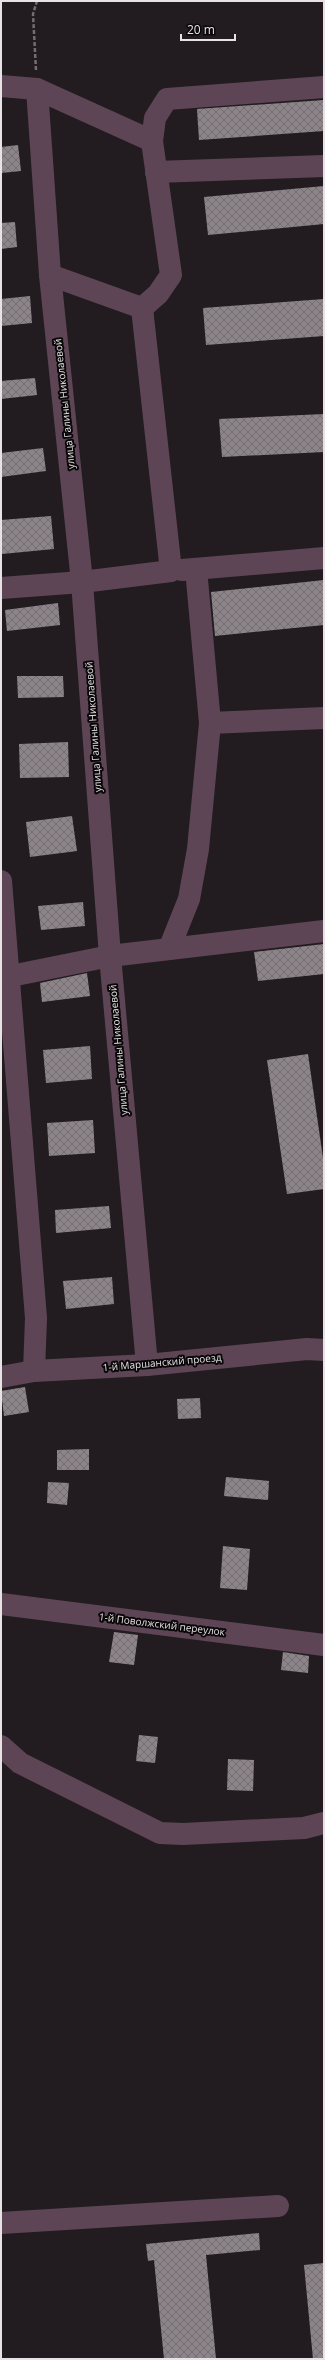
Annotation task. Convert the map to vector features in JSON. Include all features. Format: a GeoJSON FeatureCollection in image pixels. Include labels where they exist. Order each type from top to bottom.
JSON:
{"type":"FeatureCollection","features":[{"type":"Feature","properties":{"kind":"street"},"geometry":{"type":"LineString","coordinates":[[1,86],[37,89],[152,141]]}},
{"type":"Feature","properties":{"kind":"street"},"geometry":{"type":"LineString","coordinates":[[142,308],[158,294],[171,275],[152,141],[155,118],[167,99],[324,87]]}},
{"type":"Feature","properties":{"kind":"street","name":"улица Галины Николаевой"},"geometry":{"type":"LineString","coordinates":[[37,89],[50,275],[82,582],[110,956],[147,1365]]}},
{"type":"Feature","properties":{"kind":"street"},"geometry":{"type":"LineString","coordinates":[[156,172],[324,166]]}},
{"type":"Feature","properties":{"kind":"street"},"geometry":{"type":"LineString","coordinates":[[50,275],[142,308]]}},
{"type":"Feature","properties":{"kind":"street"},"geometry":{"type":"LineString","coordinates":[[142,308],[171,571]]}},
{"type":"Feature","properties":{"kind":"street"},"geometry":{"type":"LineString","coordinates":[[1,588],[82,582],[171,571],[324,558]]}},
{"type":"Feature","properties":{"kind":"street"},"geometry":{"type":"LineString","coordinates":[[169,949],[189,899],[198,849],[210,723],[196,569]]}},
{"type":"Feature","properties":{"kind":"street"},"geometry":{"type":"LineString","coordinates":[[210,723],[324,718]]}},
{"type":"Feature","properties":{"kind":"street"},"geometry":{"type":"LineString","coordinates":[[1,881],[6,978],[36,1318],[34,1371]]}},
{"type":"Feature","properties":{"kind":"street"},"geometry":{"type":"LineString","coordinates":[[6,978],[110,956],[324,931]]}},
{"type":"Feature","properties":{"kind":"street","name":"1-й Маршанский проезд"},"geometry":{"type":"LineString","coordinates":[[1,1377],[34,1371],[147,1365],[307,1349],[324,1350]]}},
{"type":"Feature","properties":{"kind":"street","name":"1-й Поволжский переулок"},"geometry":{"type":"LineString","coordinates":[[1,1604],[324,1645]]}},
{"type":"Feature","properties":{"kind":"street"},"geometry":{"type":"LineString","coordinates":[[1,1746],[20,1763],[160,1833],[183,1834],[304,1828],[324,1823]]}},
{"type":"Feature","properties":{"kind":"street"},"geometry":{"type":"LineString","coordinates":[[1,2223],[278,2206]]}},
{"type":"Feature","properties":{"kind":"path"},"geometry":{"type":"LineString","coordinates":[[37,1],[33,14],[37,89]]}},
{"type":"Feature","properties":{"kind":"building"},"geometry":{"type":"Polygon","coordinates":[[[324,100],[324,131],[199,140],[197,109],[324,100]]]}},
{"type":"Feature","properties":{"kind":"building"},"geometry":{"type":"Polygon","coordinates":[[[18,145],[21,171],[1,173],[1,147],[18,145]]]}},
{"type":"Feature","properties":{"kind":"building"},"geometry":{"type":"Polygon","coordinates":[[[324,186],[324,224],[208,235],[204,197],[324,186]]]}},
{"type":"Feature","properties":{"kind":"building"},"geometry":{"type":"Polygon","coordinates":[[[15,222],[17,247],[1,249],[1,223],[15,222]]]}},
{"type":"Feature","properties":{"kind":"building"},"geometry":{"type":"Polygon","coordinates":[[[30,296],[32,323],[1,326],[1,299],[30,296]]]}},
{"type":"Feature","properties":{"kind":"building"},"geometry":{"type":"Polygon","coordinates":[[[324,299],[324,336],[206,345],[203,308],[324,299]]]}},
{"type":"Feature","properties":{"kind":"building"},"geometry":{"type":"Polygon","coordinates":[[[35,378],[37,395],[1,399],[1,381],[35,378]]]}},
{"type":"Feature","properties":{"kind":"building"},"geometry":{"type":"Polygon","coordinates":[[[324,414],[324,452],[222,457],[219,419],[324,414]]]}},
{"type":"Feature","properties":{"kind":"building"},"geometry":{"type":"Polygon","coordinates":[[[43,448],[46,471],[1,477],[1,453],[43,448]]]}},
{"type":"Feature","properties":{"kind":"building"},"geometry":{"type":"Polygon","coordinates":[[[51,516],[54,549],[2,554],[1,520],[51,516]]]}},
{"type":"Feature","properties":{"kind":"building"},"geometry":{"type":"Polygon","coordinates":[[[324,580],[324,625],[215,636],[211,592],[324,580]]]}},
{"type":"Feature","properties":{"kind":"building"},"geometry":{"type":"Polygon","coordinates":[[[58,603],[60,625],[7,631],[5,610],[58,603]]]}},
{"type":"Feature","properties":{"kind":"building"},"geometry":{"type":"Polygon","coordinates":[[[17,676],[63,676],[64,697],[18,698],[17,676]]]}},
{"type":"Feature","properties":{"kind":"building"},"geometry":{"type":"Polygon","coordinates":[[[68,742],[69,777],[20,778],[19,744],[68,742]]]}},
{"type":"Feature","properties":{"kind":"building"},"geometry":{"type":"Polygon","coordinates":[[[72,816],[77,851],[30,857],[26,822],[72,816]]]}},
{"type":"Feature","properties":{"kind":"building"},"geometry":{"type":"Polygon","coordinates":[[[83,902],[85,926],[41,930],[38,906],[83,902]]]}},
{"type":"Feature","properties":{"kind":"building"},"geometry":{"type":"Polygon","coordinates":[[[324,944],[324,974],[258,981],[254,952],[324,944]]]}},
{"type":"Feature","properties":{"kind":"building"},"geometry":{"type":"Polygon","coordinates":[[[87,973],[90,996],[42,1002],[40,983],[87,973]]]}},
{"type":"Feature","properties":{"kind":"building"},"geometry":{"type":"Polygon","coordinates":[[[90,1046],[92,1079],[46,1083],[43,1050],[90,1046]]]}},
{"type":"Feature","properties":{"kind":"building"},"geometry":{"type":"Polygon","coordinates":[[[308,1054],[324,1165],[324,1189],[287,1194],[267,1060],[308,1054]]]}},
{"type":"Feature","properties":{"kind":"building"},"geometry":{"type":"Polygon","coordinates":[[[93,1120],[95,1153],[49,1156],[47,1123],[93,1120]]]}},
{"type":"Feature","properties":{"kind":"building"},"geometry":{"type":"Polygon","coordinates":[[[109,1206],[111,1228],[56,1233],[55,1210],[109,1206]]]}},
{"type":"Feature","properties":{"kind":"building"},"geometry":{"type":"Polygon","coordinates":[[[112,1277],[114,1304],[66,1309],[63,1281],[112,1277]]]}},
{"type":"Feature","properties":{"kind":"building"},"geometry":{"type":"Polygon","coordinates":[[[25,1387],[29,1412],[4,1416],[1,1391],[25,1387]]]}},
{"type":"Feature","properties":{"kind":"building"},"geometry":{"type":"Polygon","coordinates":[[[200,1398],[201,1418],[178,1419],[177,1399],[200,1398]]]}},
{"type":"Feature","properties":{"kind":"building"},"geometry":{"type":"Polygon","coordinates":[[[89,1449],[89,1470],[57,1470],[57,1450],[89,1449]]]}},
{"type":"Feature","properties":{"kind":"building"},"geometry":{"type":"Polygon","coordinates":[[[226,1477],[269,1481],[268,1500],[224,1496],[226,1477]]]}},
{"type":"Feature","properties":{"kind":"building"},"geometry":{"type":"Polygon","coordinates":[[[48,1482],[69,1483],[67,1505],[47,1503],[48,1482]]]}},
{"type":"Feature","properties":{"kind":"building"},"geometry":{"type":"Polygon","coordinates":[[[223,1546],[250,1549],[247,1590],[220,1588],[223,1546]]]}},
{"type":"Feature","properties":{"kind":"building"},"geometry":{"type":"Polygon","coordinates":[[[114,1632],[138,1635],[134,1665],[109,1662],[114,1632]]]}},
{"type":"Feature","properties":{"kind":"building"},"geometry":{"type":"Polygon","coordinates":[[[283,1652],[309,1656],[308,1673],[281,1670],[283,1652]]]}},
{"type":"Feature","properties":{"kind":"building"},"geometry":{"type":"Polygon","coordinates":[[[139,1735],[158,1737],[155,1763],[136,1761],[139,1735]]]}},
{"type":"Feature","properties":{"kind":"building"},"geometry":{"type":"Polygon","coordinates":[[[228,1759],[254,1760],[253,1791],[227,1790],[228,1759]]]}},
{"type":"Feature","properties":{"kind":"building"},"geometry":{"type":"Polygon","coordinates":[[[259,2233],[260,2250],[206,2255],[216,2359],[164,2359],[154,2260],[148,2261],[146,2244],[259,2233]]]}},
{"type":"Feature","properties":{"kind":"building"},"geometry":{"type":"Polygon","coordinates":[[[324,2263],[324,2359],[313,2359],[304,2265],[324,2263]]]}}]}
